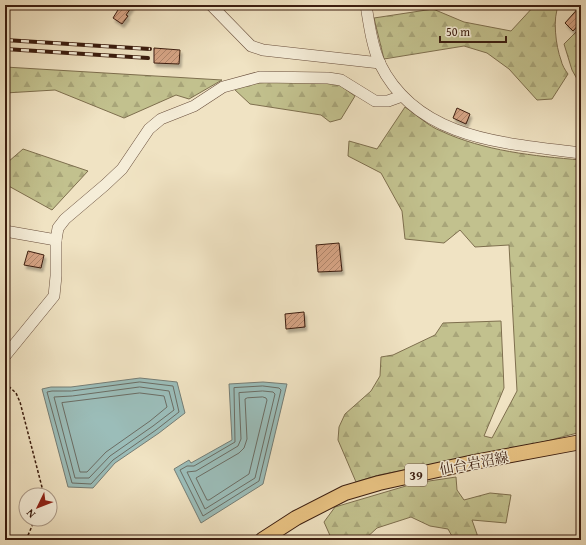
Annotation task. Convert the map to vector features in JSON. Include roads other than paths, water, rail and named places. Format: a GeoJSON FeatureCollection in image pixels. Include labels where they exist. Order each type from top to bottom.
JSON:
{"type":"FeatureCollection","features":[{"type":"Feature","properties":{"kind":"main road","name":"仙台岩沼線"},"geometry":{"type":"LineString","coordinates":[[262,540],[296,518],[345,493],[379,483],[474,462],[581,442]]}},
{"type":"Feature","properties":{"kind":"street"},"geometry":{"type":"LineString","coordinates":[[210,5],[251,46],[263,50],[380,64]]}},
{"type":"Feature","properties":{"kind":"street"},"geometry":{"type":"LineString","coordinates":[[366,5],[375,50],[380,64],[402,96],[425,114],[463,134],[507,143],[581,153]]}},
{"type":"Feature","properties":{"kind":"street"},"geometry":{"type":"LineString","coordinates":[[5,356],[54,296],[56,276],[56,240],[58,228],[65,219],[122,169],[149,129],[161,119],[194,106],[223,87],[260,77],[328,78],[341,80],[375,101],[388,100],[402,96]]}},
{"type":"Feature","properties":{"kind":"street"},"geometry":{"type":"LineString","coordinates":[[5,231],[56,240]]}},
{"type":"Feature","properties":{"kind":"water"},"geometry":{"type":"Polygon","coordinates":[[[140,378],[177,382],[185,413],[115,463],[93,488],[68,487],[42,389],[51,387],[71,387],[140,378]]]}},
{"type":"Feature","properties":{"kind":"water"},"geometry":{"type":"Polygon","coordinates":[[[263,382],[287,384],[263,484],[201,523],[174,469],[189,460],[191,463],[232,440],[229,384],[263,382]]]}},
{"type":"Feature","properties":{"kind":"railway"},"geometry":{"type":"LineString","coordinates":[[5,40],[150,49]]}},
{"type":"Feature","properties":{"kind":"railway"},"geometry":{"type":"LineString","coordinates":[[5,49],[148,58]]}}]}
